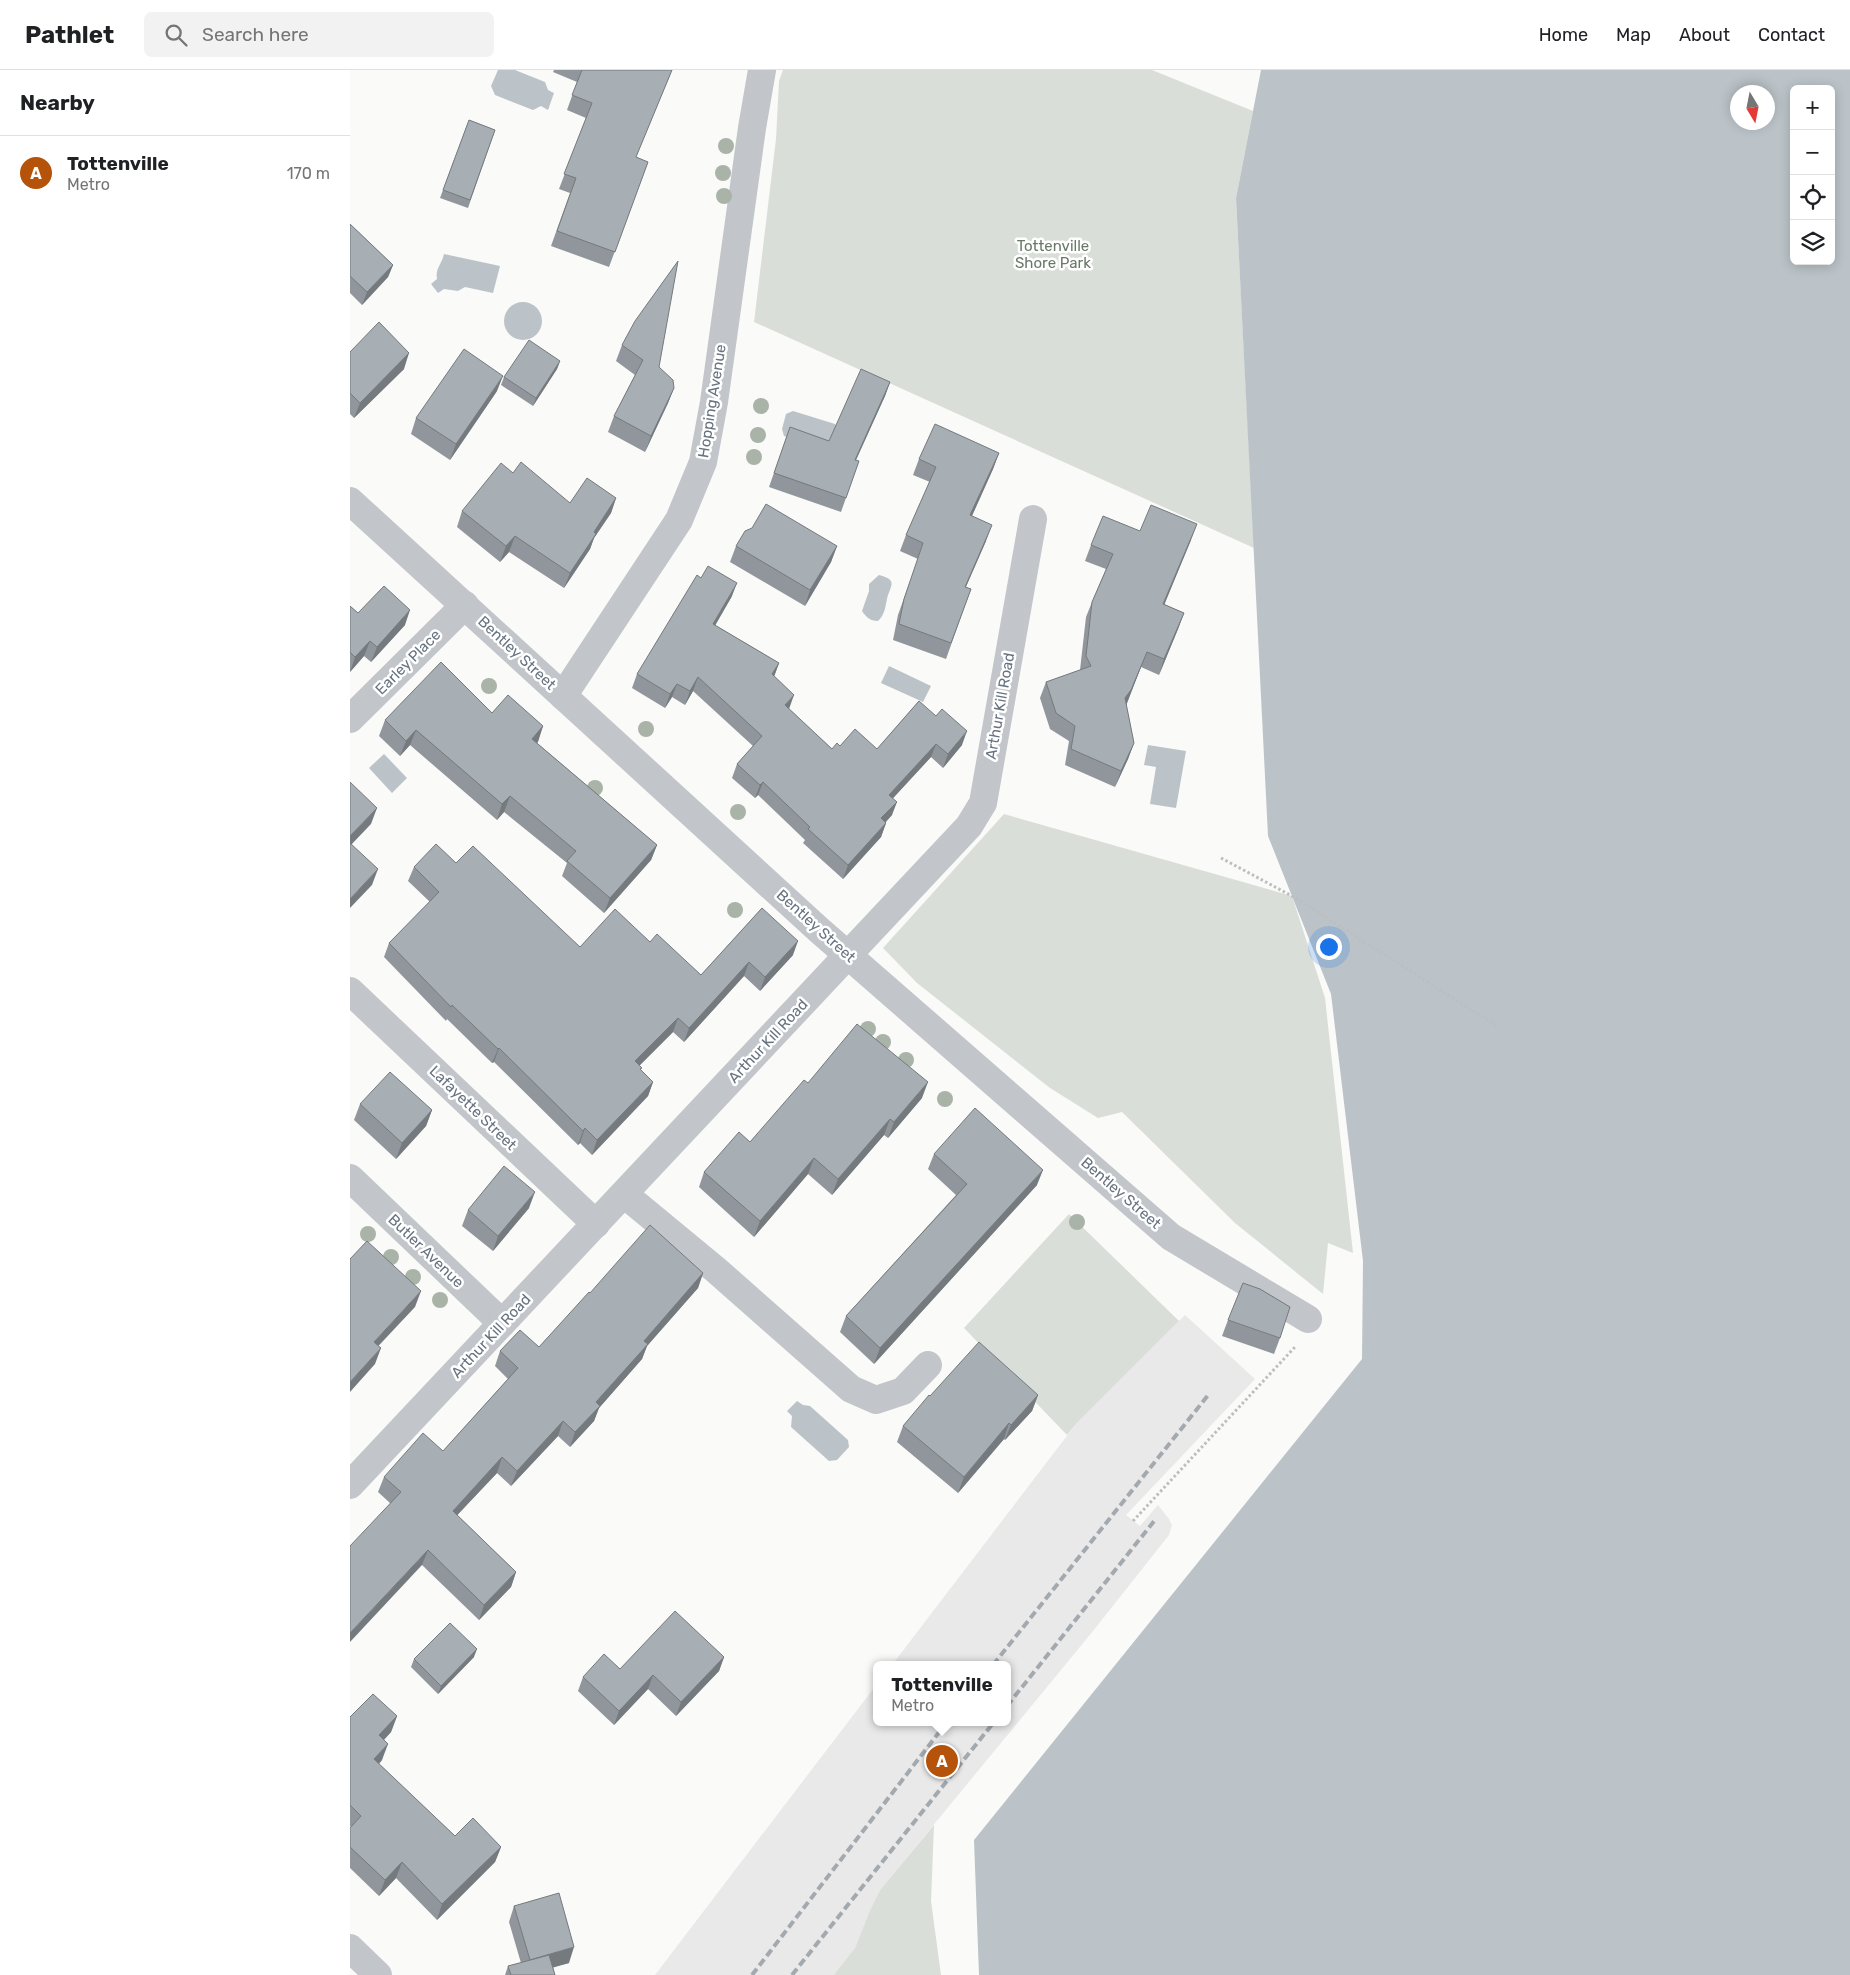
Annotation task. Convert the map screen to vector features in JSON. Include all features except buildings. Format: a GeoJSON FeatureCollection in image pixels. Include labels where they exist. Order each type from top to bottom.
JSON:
{"type":"FeatureCollection","features":[{"type":"Feature","properties":{"kind":"street","name":"Hopping Avenue"},"geometry":{"type":"LineString","coordinates":[[563,696],[679,520],[703,462],[714,402],[752,128],[762,70]]}},
{"type":"Feature","properties":{"kind":"street","name":"Bentley Street"},"geometry":{"type":"LineString","coordinates":[[350,501],[849,956],[1171,1237],[1308,1320]]}},
{"type":"Feature","properties":{"kind":"street","name":"Arthur Kill Road"},"geometry":{"type":"LineString","coordinates":[[350,1485],[849,956],[969,826],[983,803],[1033,519]]}},
{"type":"Feature","properties":{"kind":"street","name":"Earley Place"},"geometry":{"type":"LineString","coordinates":[[350,719],[465,605]]}},
{"type":"Feature","properties":{"kind":"street","name":"Lafayette Street"},"geometry":{"type":"LineString","coordinates":[[350,991],[596,1224]]}},
{"type":"Feature","properties":{"kind":"street","name":"Butler Avenue"},"geometry":{"type":"LineString","coordinates":[[350,1178],[502,1323]]}},
{"type":"Feature","properties":{"kind":"street"},"geometry":{"type":"LineString","coordinates":[[624,1194],[716,1270],[851,1390],[876,1400],[903,1391],[928,1365]]}},
{"type":"Feature","properties":{"kind":"street"},"geometry":{"type":"LineString","coordinates":[[350,1948],[378,1975]]}},
{"type":"Feature","properties":{"kind":"path"},"geometry":{"type":"LineString","coordinates":[[1221,858],[1292,896],[1499,1027]]}},
{"type":"Feature","properties":{"kind":"path"},"geometry":{"type":"LineString","coordinates":[[1133,1520],[1300,1342],[1308,1320]]}},
{"type":"Feature","properties":{"kind":"shaded area"},"geometry":{"type":"Polygon","coordinates":[[[498,70],[515,70],[545,82],[548,90],[554,93],[548,110],[541,106],[533,110],[495,95],[491,86],[498,70]]]}},
{"type":"Feature","properties":{"kind":"shaded area"},"geometry":{"type":"Polygon","coordinates":[[[1261,70],[1850,70],[1850,1975],[979,1975],[974,1840],[1362,1359],[1363,1261],[1331,994],[1268,836],[1236,198],[1261,70]]]}},
{"type":"Feature","properties":{"kind":"shaded area"},"geometry":{"type":"Polygon","coordinates":[[[444,254],[500,266],[493,293],[465,287],[458,291],[444,289],[438,293],[431,284],[437,279],[437,272],[444,254]]]}},
{"type":"Feature","properties":{"kind":"shaded area"},"geometry":{"type":"Polygon","coordinates":[[[523,302],[537,307],[542,321],[537,335],[523,340],[509,335],[504,321],[509,307],[523,302]]]}},
{"type":"Feature","properties":{"kind":"shaded area"},"geometry":{"type":"Polygon","coordinates":[[[793,411],[835,424],[839,430],[827,450],[784,436],[782,429],[786,414],[793,411]]]}},
{"type":"Feature","properties":{"kind":"shaded area"},"geometry":{"type":"Polygon","coordinates":[[[879,575],[889,579],[892,584],[884,611],[878,621],[868,618],[862,611],[869,591],[869,584],[879,575]]]}},
{"type":"Feature","properties":{"kind":"shaded area"},"geometry":{"type":"Polygon","coordinates":[[[889,666],[931,686],[923,702],[881,683],[889,666]]]}},
{"type":"Feature","properties":{"kind":"shaded area"},"geometry":{"type":"Polygon","coordinates":[[[1148,745],[1186,751],[1176,808],[1150,804],[1156,767],[1144,765],[1148,745]]]}},
{"type":"Feature","properties":{"kind":"shaded area"},"geometry":{"type":"Polygon","coordinates":[[[384,754],[407,778],[392,793],[369,768],[384,754]]]}},
{"type":"Feature","properties":{"kind":"shaded area"},"geometry":{"type":"Polygon","coordinates":[[[1185,1315],[1255,1379],[1126,1515],[1140,1526],[1158,1505],[1172,1525],[1169,1535],[1093,1631],[880,1890],[855,1948],[834,1975],[655,1975],[873,1689],[873,1726],[1011,1726],[1011,1661],[895,1661],[1076,1424],[1185,1315]]]}},
{"type":"Feature","properties":{"kind":"shaded area"},"geometry":{"type":"Polygon","coordinates":[[[797,1401],[803,1405],[810,1406],[848,1440],[849,1447],[837,1460],[829,1461],[791,1427],[792,1416],[787,1411],[797,1401]]]}},
{"type":"Feature","properties":{"kind":"green space","name":"Tottenville Shore Park"},"geometry":{"type":"Polygon","coordinates":[[[783,70],[1152,70],[1253,111],[1236,198],[1254,548],[754,322],[776,139],[779,81],[783,70]]]}},
{"type":"Feature","properties":{"kind":"green space"},"geometry":{"type":"Polygon","coordinates":[[[1004,814],[1292,896],[1325,998],[1353,1253],[1328,1243],[1323,1294],[1235,1223],[1122,1112],[1098,1118],[1050,1088],[917,983],[883,948],[1004,814]]]}},
{"type":"Feature","properties":{"kind":"green space"},"geometry":{"type":"Polygon","coordinates":[[[1069,1214],[1179,1321],[1067,1435],[964,1328],[1069,1214]]]}},
{"type":"Feature","properties":{"kind":"green space"},"geometry":{"type":"Polygon","coordinates":[[[934,1825],[931,1901],[941,1975],[834,1975],[855,1948],[880,1890],[934,1825]]]}},
{"type":"Feature","properties":{"kind":"railway"},"geometry":{"type":"LineString","coordinates":[[996,1661],[1209,1394]]}},
{"type":"Feature","properties":{"kind":"railway"},"geometry":{"type":"LineString","coordinates":[[1011,1701],[1155,1520]]}},
{"type":"Feature","properties":{"kind":"railway"},"geometry":{"type":"LineString","coordinates":[[752,1975],[944,1726]]}},
{"type":"Feature","properties":{"kind":"railway"},"geometry":{"type":"LineString","coordinates":[[792,1975],[991,1726]]}},
{"type":"Feature","properties":{"kind":"place","name":"Tottenville"},"geometry":{"type":"Point","coordinates":[942,1761]}}]}
